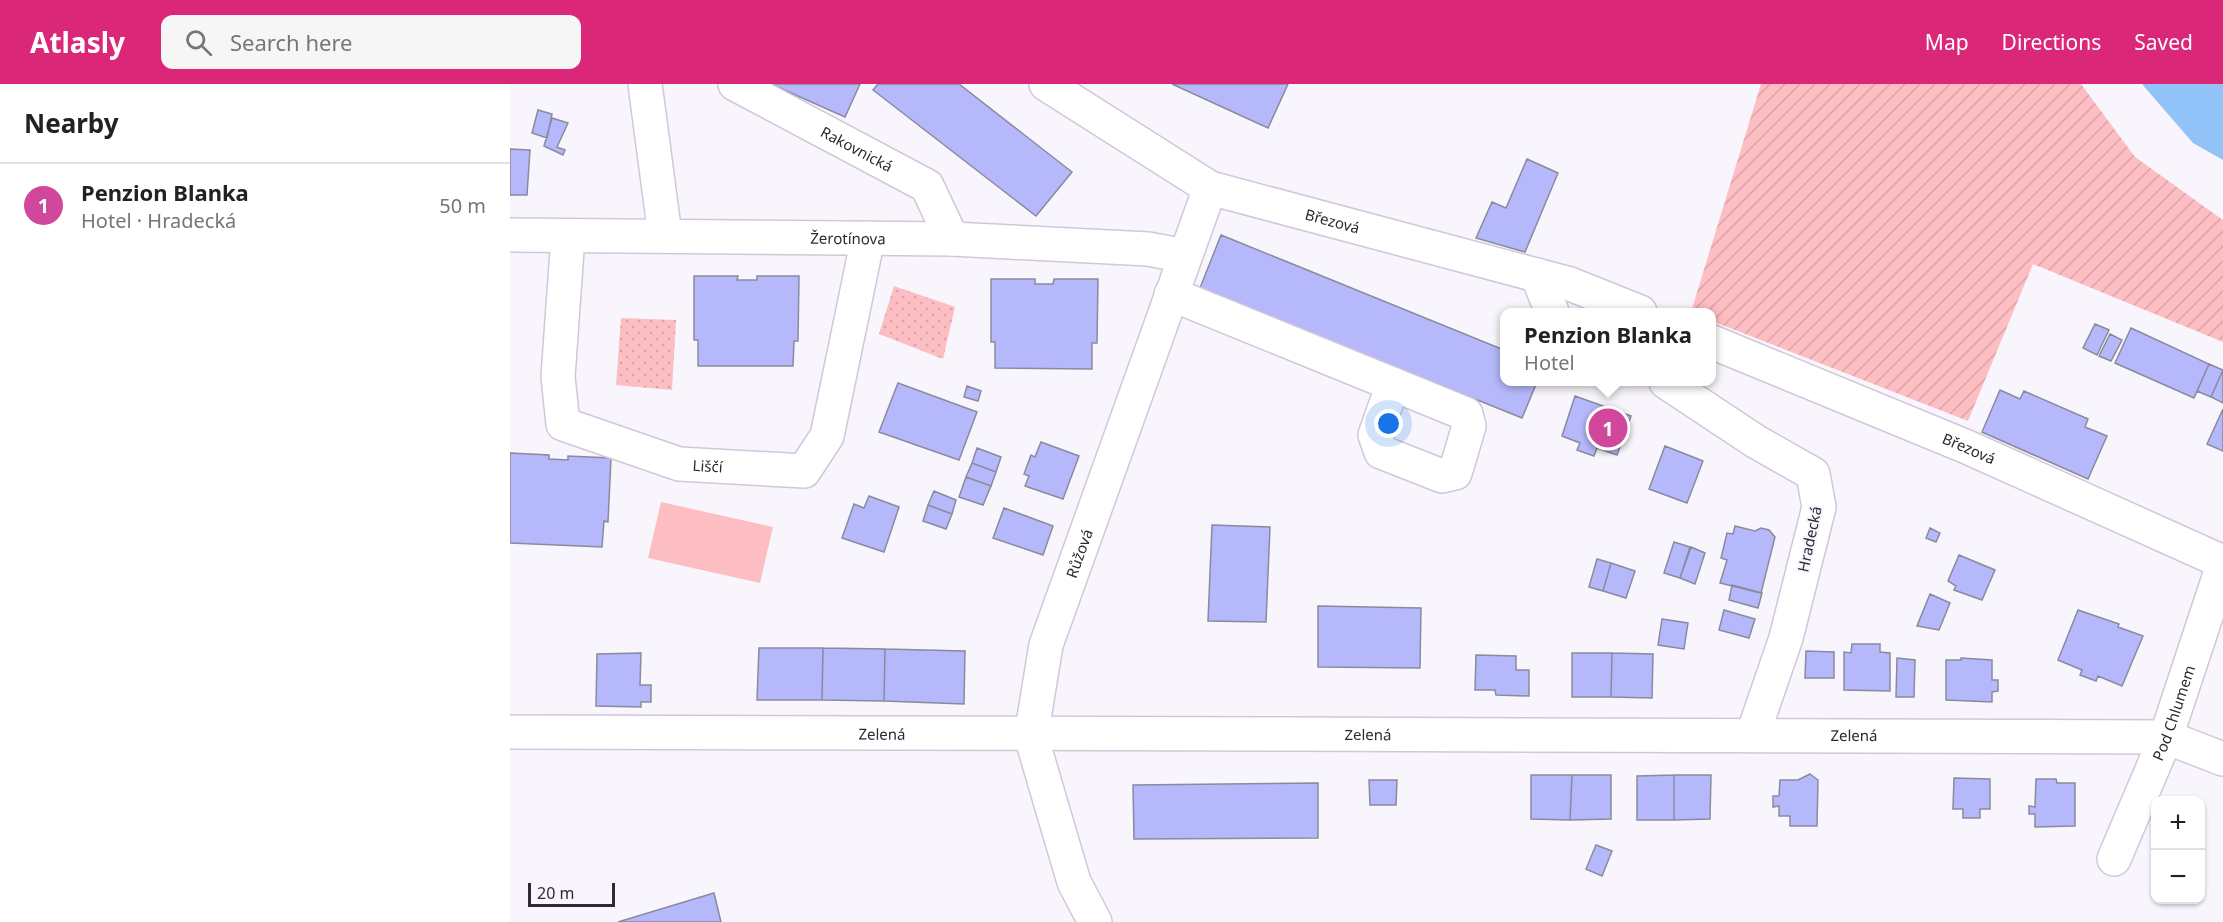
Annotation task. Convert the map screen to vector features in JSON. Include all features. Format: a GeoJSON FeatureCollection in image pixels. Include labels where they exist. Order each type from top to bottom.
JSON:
{"type":"FeatureCollection","features":[{"type":"Feature","properties":{"kind":"street"},"geometry":{"type":"LineString","coordinates":[[645,84],[665,235]]}},
{"type":"Feature","properties":{"kind":"street","name":"Rakovnická"},"geometry":{"type":"LineString","coordinates":[[735,84],[927,186],[952,239]]}},
{"type":"Feature","properties":{"kind":"street","name":"Březová"},"geometry":{"type":"LineString","coordinates":[[1046,84],[1210,188],[1570,284],[1630,308]]}},
{"type":"Feature","properties":{"kind":"street","name":"Růžová"},"geometry":{"type":"LineString","coordinates":[[1095,922],[1074,882],[1031,736],[1046,645],[1210,188]]}},
{"type":"Feature","properties":{"kind":"street","name":"Žerotínova"},"geometry":{"type":"LineString","coordinates":[[510,235],[952,239],[1148,249],[1185,256]]}},
{"type":"Feature","properties":{"kind":"street","name":"Liščí"},"geometry":{"type":"LineString","coordinates":[[568,236],[558,377],[563,424],[679,464],[804,471],[827,436],[868,238]]}},
{"type":"Feature","properties":{"kind":"street"},"geometry":{"type":"LineString","coordinates":[[1537,275],[1550,308]]}},
{"type":"Feature","properties":{"kind":"street"},"geometry":{"type":"LineString","coordinates":[[1171,294],[1393,384]]}},
{"type":"Feature","properties":{"kind":"street","name":"Březová"},"geometry":{"type":"LineString","coordinates":[[1716,344],[1967,447],[2223,563]]}},
{"type":"Feature","properties":{"kind":"street","name":"Hradecká"},"geometry":{"type":"LineString","coordinates":[[1673,386],[1755,441],[1813,474],[1819,507],[1786,639],[1753,734]]}},
{"type":"Feature","properties":{"kind":"street","name":"Pod Chlumem"},"geometry":{"type":"LineString","coordinates":[[2114,859],[2166,737],[2223,563]]}},
{"type":"Feature","properties":{"kind":"street","name":"Zelená"},"geometry":{"type":"LineString","coordinates":[[510,732],[1031,736],[1753,734],[2166,737],[2223,759]]}},
{"type":"Feature","properties":{"kind":"shaded area"},"geometry":{"type":"Polygon","coordinates":[[[1761,84],[2081,84],[2135,157],[2223,220],[2223,342],[2033,264],[1968,421],[1716,323],[1716,308],[1692,308],[1761,84]]]}},
{"type":"Feature","properties":{"kind":"shaded area"},"geometry":{"type":"Polygon","coordinates":[[[894,286],[955,307],[943,359],[879,334],[894,286]]]}},
{"type":"Feature","properties":{"kind":"shaded area"},"geometry":{"type":"Polygon","coordinates":[[[621,318],[676,320],[672,390],[616,385],[621,318]]]}},
{"type":"Feature","properties":{"kind":"shaded area"},"geometry":{"type":"Polygon","coordinates":[[[661,502],[773,527],[760,583],[648,558],[661,502]]]}},
{"type":"Feature","properties":{"kind":"water"},"geometry":{"type":"Polygon","coordinates":[[[2142,84],[2223,84],[2223,160],[2193,143],[2142,84]]]}},
{"type":"Feature","properties":{"kind":"building"},"geometry":{"type":"Polygon","coordinates":[[[773,84],[860,84],[845,117],[773,85],[773,84]]]}},
{"type":"Feature","properties":{"kind":"building"},"geometry":{"type":"Polygon","coordinates":[[[878,84],[959,84],[1072,172],[1036,216],[873,90],[878,84]]]}},
{"type":"Feature","properties":{"kind":"building"},"geometry":{"type":"Polygon","coordinates":[[[1172,84],[1288,84],[1268,128],[1172,84]]]}},
{"type":"Feature","properties":{"kind":"building"},"geometry":{"type":"Polygon","coordinates":[[[538,110],[552,114],[547,138],[532,133],[538,110]]]}},
{"type":"Feature","properties":{"kind":"building"},"geometry":{"type":"Polygon","coordinates":[[[552,118],[568,123],[557,147],[565,150],[563,155],[544,146],[552,118]]]}},
{"type":"Feature","properties":{"kind":"building"},"geometry":{"type":"Polygon","coordinates":[[[510,149],[530,150],[527,195],[510,195],[510,149]]]}},
{"type":"Feature","properties":{"kind":"building"},"geometry":{"type":"Polygon","coordinates":[[[1527,159],[1558,173],[1525,252],[1476,238],[1492,202],[1506,208],[1527,159]]]}},
{"type":"Feature","properties":{"kind":"building"},"geometry":{"type":"Polygon","coordinates":[[[1221,235],[1500,348],[1500,386],[1535,386],[1522,418],[1200,288],[1221,235]]]}},
{"type":"Feature","properties":{"kind":"building"},"geometry":{"type":"Polygon","coordinates":[[[694,276],[738,276],[737,280],[757,280],[757,276],[799,276],[798,341],[794,341],[793,366],[698,366],[698,340],[694,340],[694,276]]]}},
{"type":"Feature","properties":{"kind":"building"},"geometry":{"type":"Polygon","coordinates":[[[991,279],[1035,279],[1035,284],[1053,284],[1054,279],[1098,279],[1097,343],[1092,343],[1092,369],[995,368],[995,342],[991,342],[991,279]]]}},
{"type":"Feature","properties":{"kind":"building"},"geometry":{"type":"Polygon","coordinates":[[[2095,324],[2109,330],[2097,355],[2083,348],[2095,324]]]}},
{"type":"Feature","properties":{"kind":"building"},"geometry":{"type":"Polygon","coordinates":[[[2131,328],[2209,364],[2194,398],[2115,363],[2131,328]]]}},
{"type":"Feature","properties":{"kind":"building"},"geometry":{"type":"Polygon","coordinates":[[[2110,334],[2122,340],[2111,361],[2099,356],[2110,334]]]}},
{"type":"Feature","properties":{"kind":"building"},"geometry":{"type":"Polygon","coordinates":[[[2209,364],[2223,370],[2211,397],[2197,391],[2209,364]]]}},
{"type":"Feature","properties":{"kind":"building"},"geometry":{"type":"Polygon","coordinates":[[[2223,370],[2223,403],[2211,397],[2223,370]]]}},
{"type":"Feature","properties":{"kind":"building"},"geometry":{"type":"Polygon","coordinates":[[[898,383],[977,412],[959,460],[879,432],[898,383]]]}},
{"type":"Feature","properties":{"kind":"building"},"geometry":{"type":"Polygon","coordinates":[[[967,386],[981,391],[978,401],[964,397],[967,386]]]}},
{"type":"Feature","properties":{"kind":"building"},"geometry":{"type":"Polygon","coordinates":[[[2000,390],[2020,399],[2024,391],[2088,419],[2085,427],[2107,436],[2088,479],[1982,432],[2000,390]]]}},
{"type":"Feature","properties":{"kind":"building"},"geometry":{"type":"Polygon","coordinates":[[[1575,396],[1631,416],[1617,455],[1597,448],[1594,456],[1577,450],[1580,443],[1562,436],[1575,396]]]}},
{"type":"Feature","properties":{"kind":"building"},"geometry":{"type":"Polygon","coordinates":[[[2223,409],[2223,451],[2207,444],[2223,409]]]}},
{"type":"Feature","properties":{"kind":"building"},"geometry":{"type":"Polygon","coordinates":[[[1041,442],[1079,456],[1063,499],[1025,486],[1029,476],[1024,474],[1031,455],[1035,457],[1041,442]]]}},
{"type":"Feature","properties":{"kind":"building"},"geometry":{"type":"Polygon","coordinates":[[[1665,446],[1703,461],[1687,503],[1649,489],[1665,446]]]}},
{"type":"Feature","properties":{"kind":"building"},"geometry":{"type":"Polygon","coordinates":[[[977,448],[1001,457],[996,472],[972,463],[977,448]]]}},
{"type":"Feature","properties":{"kind":"building"},"geometry":{"type":"Polygon","coordinates":[[[510,453],[549,455],[549,459],[568,460],[568,456],[611,458],[608,522],[604,521],[602,547],[510,543],[510,453]]]}},
{"type":"Feature","properties":{"kind":"building"},"geometry":{"type":"Polygon","coordinates":[[[972,463],[996,472],[991,486],[966,477],[972,463]]]}},
{"type":"Feature","properties":{"kind":"building"},"geometry":{"type":"Polygon","coordinates":[[[966,477],[991,486],[983,505],[959,497],[966,477]]]}},
{"type":"Feature","properties":{"kind":"building"},"geometry":{"type":"Polygon","coordinates":[[[934,491],[956,500],[952,514],[928,505],[934,491]]]}},
{"type":"Feature","properties":{"kind":"building"},"geometry":{"type":"Polygon","coordinates":[[[869,496],[899,507],[884,552],[842,538],[854,504],[864,508],[869,496]]]}},
{"type":"Feature","properties":{"kind":"building"},"geometry":{"type":"Polygon","coordinates":[[[928,505],[952,514],[946,529],[923,521],[928,505]]]}},
{"type":"Feature","properties":{"kind":"building"},"geometry":{"type":"Polygon","coordinates":[[[1004,508],[1053,526],[1043,555],[993,538],[1004,508]]]}},
{"type":"Feature","properties":{"kind":"building"},"geometry":{"type":"Polygon","coordinates":[[[1212,525],[1270,527],[1266,622],[1208,621],[1212,525]]]}},
{"type":"Feature","properties":{"kind":"building"},"geometry":{"type":"Polygon","coordinates":[[[1735,526],[1755,531],[1761,528],[1769,530],[1775,537],[1761,593],[1720,583],[1727,560],[1721,558],[1727,533],[1733,534],[1735,526]]]}},
{"type":"Feature","properties":{"kind":"building"},"geometry":{"type":"Polygon","coordinates":[[[1930,528],[1940,533],[1936,542],[1926,538],[1930,528]]]}},
{"type":"Feature","properties":{"kind":"building"},"geometry":{"type":"Polygon","coordinates":[[[1674,542],[1690,547],[1680,578],[1664,573],[1674,542]]]}},
{"type":"Feature","properties":{"kind":"building"},"geometry":{"type":"Polygon","coordinates":[[[1691,547],[1705,553],[1695,584],[1680,578],[1691,547]]]}},
{"type":"Feature","properties":{"kind":"building"},"geometry":{"type":"Polygon","coordinates":[[[1959,555],[1995,570],[1982,600],[1954,590],[1956,586],[1948,581],[1959,555]]]}},
{"type":"Feature","properties":{"kind":"building"},"geometry":{"type":"Polygon","coordinates":[[[1597,559],[1611,563],[1603,591],[1589,587],[1597,559]]]}},
{"type":"Feature","properties":{"kind":"building"},"geometry":{"type":"Polygon","coordinates":[[[1611,563],[1635,571],[1626,598],[1603,591],[1611,563]]]}},
{"type":"Feature","properties":{"kind":"building"},"geometry":{"type":"Polygon","coordinates":[[[1732,585],[1762,593],[1758,608],[1729,600],[1732,585]]]}},
{"type":"Feature","properties":{"kind":"building"},"geometry":{"type":"Polygon","coordinates":[[[1930,594],[1950,603],[1939,630],[1917,626],[1930,594]]]}},
{"type":"Feature","properties":{"kind":"building"},"geometry":{"type":"Polygon","coordinates":[[[1318,606],[1421,608],[1420,668],[1318,667],[1318,606]]]}},
{"type":"Feature","properties":{"kind":"building"},"geometry":{"type":"Polygon","coordinates":[[[1724,610],[1755,619],[1749,638],[1719,630],[1724,610]]]}},
{"type":"Feature","properties":{"kind":"building"},"geometry":{"type":"Polygon","coordinates":[[[2078,610],[2119,624],[2118,627],[2143,636],[2122,686],[2098,676],[2096,681],[2080,675],[2082,670],[2058,660],[2078,610]]]}},
{"type":"Feature","properties":{"kind":"building"},"geometry":{"type":"Polygon","coordinates":[[[1662,619],[1688,623],[1684,649],[1658,645],[1662,619]]]}},
{"type":"Feature","properties":{"kind":"building"},"geometry":{"type":"Polygon","coordinates":[[[1852,644],[1880,644],[1880,652],[1890,653],[1890,691],[1844,690],[1844,652],[1851,653],[1852,644]]]}},
{"type":"Feature","properties":{"kind":"building"},"geometry":{"type":"Polygon","coordinates":[[[759,648],[823,648],[822,700],[757,700],[759,648]]]}},
{"type":"Feature","properties":{"kind":"building"},"geometry":{"type":"Polygon","coordinates":[[[823,648],[885,649],[884,701],[822,700],[823,648]]]}},
{"type":"Feature","properties":{"kind":"building"},"geometry":{"type":"Polygon","coordinates":[[[885,649],[965,651],[964,704],[884,701],[885,649]]]}},
{"type":"Feature","properties":{"kind":"building"},"geometry":{"type":"Polygon","coordinates":[[[1806,651],[1834,652],[1834,678],[1805,678],[1806,651]]]}},
{"type":"Feature","properties":{"kind":"building"},"geometry":{"type":"Polygon","coordinates":[[[641,653],[640,685],[651,685],[651,702],[641,702],[641,707],[596,706],[597,654],[641,653]]]}},
{"type":"Feature","properties":{"kind":"building"},"geometry":{"type":"Polygon","coordinates":[[[1572,653],[1612,653],[1611,697],[1572,697],[1572,653]]]}},
{"type":"Feature","properties":{"kind":"building"},"geometry":{"type":"Polygon","coordinates":[[[1612,653],[1653,654],[1652,698],[1611,697],[1612,653]]]}},
{"type":"Feature","properties":{"kind":"building"},"geometry":{"type":"Polygon","coordinates":[[[1476,655],[1516,656],[1516,670],[1529,670],[1529,696],[1496,695],[1495,690],[1475,690],[1476,655]]]}},
{"type":"Feature","properties":{"kind":"building"},"geometry":{"type":"Polygon","coordinates":[[[1897,658],[1915,660],[1914,697],[1896,697],[1897,658]]]}},
{"type":"Feature","properties":{"kind":"building"},"geometry":{"type":"Polygon","coordinates":[[[1961,658],[1992,660],[1992,680],[1998,680],[1998,691],[1992,692],[1992,702],[1946,700],[1946,660],[1961,660],[1961,658]]]}},
{"type":"Feature","properties":{"kind":"building"},"geometry":{"type":"Polygon","coordinates":[[[1810,774],[1818,780],[1817,826],[1790,826],[1790,816],[1779,816],[1779,806],[1773,807],[1773,796],[1779,796],[1780,780],[1798,780],[1810,774]]]}},
{"type":"Feature","properties":{"kind":"building"},"geometry":{"type":"Polygon","coordinates":[[[1531,775],[1572,775],[1570,820],[1531,819],[1531,775]]]}},
{"type":"Feature","properties":{"kind":"building"},"geometry":{"type":"Polygon","coordinates":[[[1572,775],[1611,775],[1611,819],[1570,820],[1572,775]]]}},
{"type":"Feature","properties":{"kind":"building"},"geometry":{"type":"Polygon","coordinates":[[[1674,775],[1674,820],[1637,820],[1637,776],[1674,775]]]}},
{"type":"Feature","properties":{"kind":"building"},"geometry":{"type":"Polygon","coordinates":[[[1674,775],[1711,775],[1710,819],[1674,820],[1674,775]]]}},
{"type":"Feature","properties":{"kind":"building"},"geometry":{"type":"Polygon","coordinates":[[[1954,778],[1990,779],[1990,809],[1980,809],[1980,818],[1963,818],[1963,809],[1953,809],[1954,778]]]}},
{"type":"Feature","properties":{"kind":"building"},"geometry":{"type":"Polygon","coordinates":[[[2036,779],[2056,779],[2057,783],[2075,783],[2075,826],[2035,827],[2035,814],[2029,814],[2029,806],[2035,807],[2036,779]]]}},
{"type":"Feature","properties":{"kind":"building"},"geometry":{"type":"Polygon","coordinates":[[[1369,780],[1397,780],[1396,805],[1370,805],[1369,780]]]}},
{"type":"Feature","properties":{"kind":"building"},"geometry":{"type":"Polygon","coordinates":[[[1318,783],[1318,838],[1134,839],[1133,785],[1318,783]]]}},
{"type":"Feature","properties":{"kind":"building"},"geometry":{"type":"Polygon","coordinates":[[[1596,845],[1612,851],[1602,876],[1586,869],[1596,845]]]}},
{"type":"Feature","properties":{"kind":"building"},"geometry":{"type":"Polygon","coordinates":[[[714,893],[721,922],[618,922],[714,893]]]}},
{"type":"Feature","properties":{"kind":"place","name":"Penzion Blanka"},"geometry":{"type":"Point","coordinates":[1608,428]}}]}
